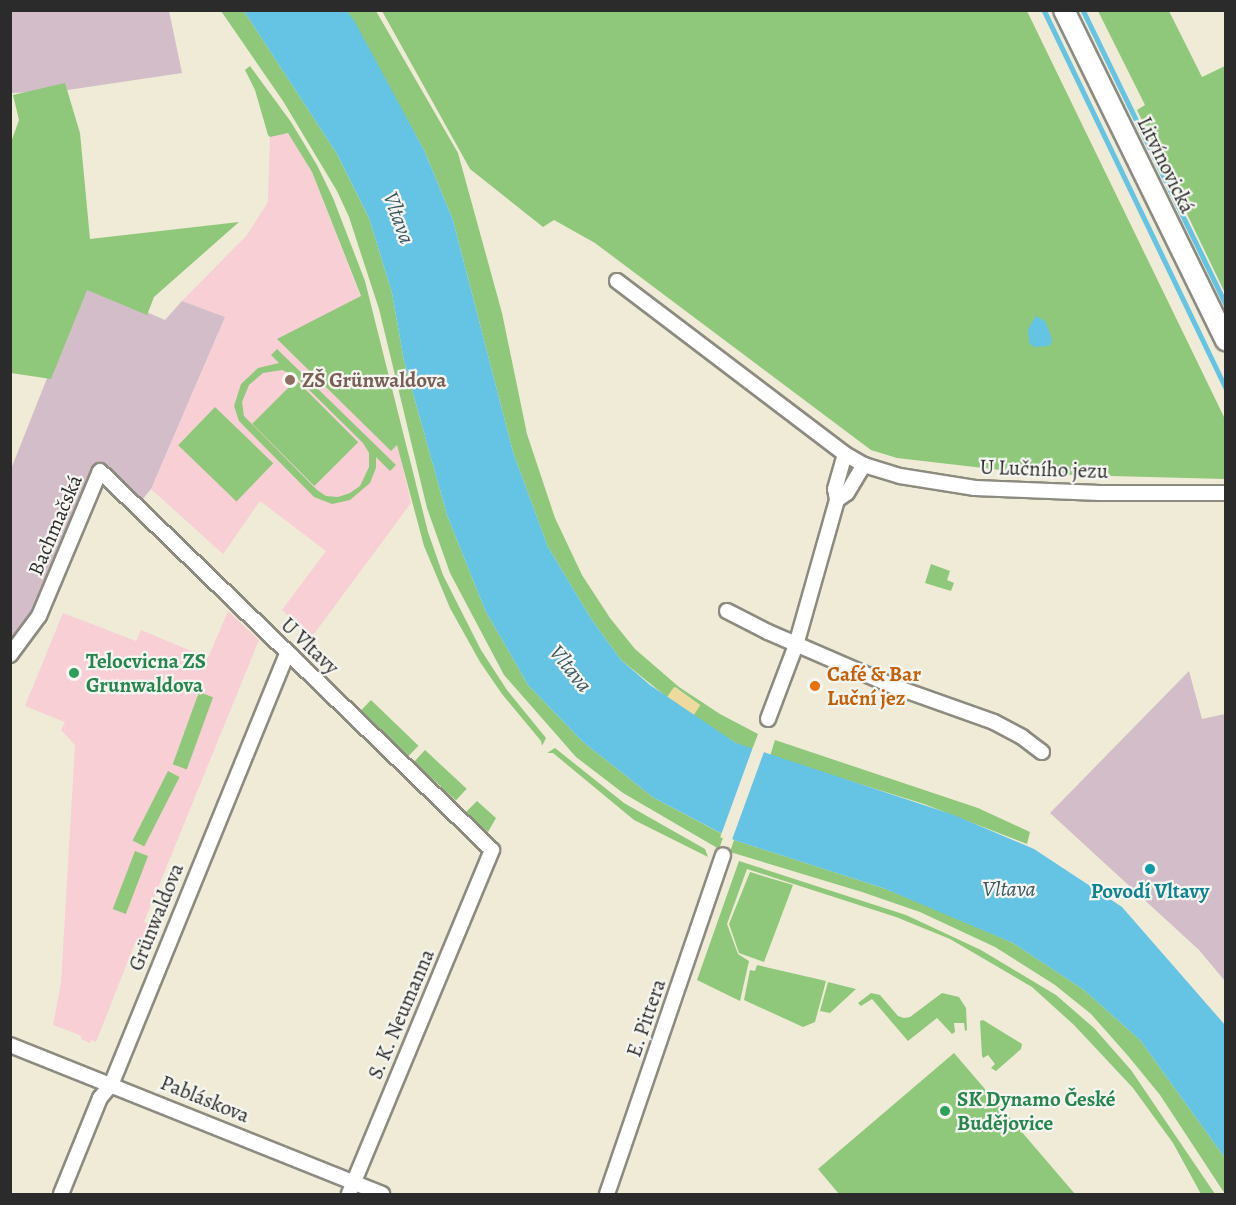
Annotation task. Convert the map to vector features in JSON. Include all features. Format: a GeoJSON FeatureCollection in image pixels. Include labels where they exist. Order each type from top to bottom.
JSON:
{"type":"FeatureCollection","features":[{"type":"Feature","properties":{"kind":"main road","name":"Litvínovická"},"geometry":{"type":"LineString","coordinates":[[1064,10],[1226,340]]}},
{"type":"Feature","properties":{"kind":"street","name":"U Lučního jezu"},"geometry":{"type":"LineString","coordinates":[[617,281],[845,454],[864,465],[900,476],[975,488],[1100,493],[1226,492]]}},
{"type":"Feature","properties":{"kind":"street"},"geometry":{"type":"LineString","coordinates":[[768,719],[796,645],[837,500],[835,489],[845,454]]}},
{"type":"Feature","properties":{"kind":"street"},"geometry":{"type":"LineString","coordinates":[[837,500],[847,493],[864,465]]}},
{"type":"Feature","properties":{"kind":"street","name":"U Vltavy"},"geometry":{"type":"LineString","coordinates":[[100,471],[492,850]]}},
{"type":"Feature","properties":{"kind":"street","name":"Bachmačská"},"geometry":{"type":"LineString","coordinates":[[10,655],[39,616],[100,471]]}},
{"type":"Feature","properties":{"kind":"street"},"geometry":{"type":"LineString","coordinates":[[727,611],[796,645],[893,686],[994,722],[1022,737],[1042,752]]}},
{"type":"Feature","properties":{"kind":"street","name":"Grünwaldova"},"geometry":{"type":"LineString","coordinates":[[61,1194],[100,1098],[111,1084],[287,653]]}},
{"type":"Feature","properties":{"kind":"street","name":"S. K. Neumanna"},"geometry":{"type":"LineString","coordinates":[[351,1188],[492,850]]}},
{"type":"Feature","properties":{"kind":"street","name":"E. Pittera"},"geometry":{"type":"LineString","coordinates":[[608,1194],[723,855]]}},
{"type":"Feature","properties":{"kind":"street","name":"Pabláskova"},"geometry":{"type":"LineString","coordinates":[[10,1045],[111,1084],[351,1188],[382,1194]]}},
{"type":"Feature","properties":{"kind":"shaded area"},"geometry":{"type":"Polygon","coordinates":[[[10,11],[169,11],[182,73],[61,91],[11,93],[10,11]]]}},
{"type":"Feature","properties":{"kind":"shaded area","name":"ZŠ Grünwaldova"},"geometry":{"type":"Polygon","coordinates":[[[288,132],[312,172],[365,308],[411,503],[311,638],[282,610],[326,551],[260,501],[223,554],[151,489],[225,317],[182,301],[247,235],[268,202],[270,137],[288,132]]]}},
{"type":"Feature","properties":{"kind":"shaded area"},"geometry":{"type":"Polygon","coordinates":[[[84,285],[165,320],[182,301],[225,317],[151,489],[138,505],[101,472],[39,616],[11,655],[11,469],[84,285]]]}},
{"type":"Feature","properties":{"kind":"shaded area"},"geometry":{"type":"Polygon","coordinates":[[[228,611],[259,640],[144,922],[158,928],[150,949],[135,943],[96,1042],[91,1040],[90,1043],[81,1039],[82,1036],[53,1025],[61,983],[75,745],[61,730],[65,722],[25,706],[63,613],[136,641],[141,630],[208,658],[228,611]]]}},
{"type":"Feature","properties":{"kind":"shaded area"},"geometry":{"type":"Polygon","coordinates":[[[1189,671],[1202,719],[1225,714],[1225,981],[1199,950],[1050,813],[1189,671]]]}},
{"type":"Feature","properties":{"kind":"green space"},"geometry":{"type":"Polygon","coordinates":[[[221,11],[244,11],[337,154],[369,218],[392,293],[404,361],[447,515],[485,610],[528,685],[583,742],[654,798],[724,835],[719,849],[623,793],[576,757],[504,675],[450,573],[427,508],[379,309],[349,217],[337,191],[283,101],[221,11]]]}},
{"type":"Feature","properties":{"kind":"green space"},"geometry":{"type":"Polygon","coordinates":[[[347,11],[376,11],[458,153],[502,313],[527,434],[555,518],[582,575],[610,618],[635,649],[679,687],[720,714],[758,734],[752,750],[736,743],[693,716],[700,705],[675,687],[668,698],[621,660],[592,620],[548,547],[513,452],[453,220],[424,150],[347,11]]]}},
{"type":"Feature","properties":{"kind":"green space"},"geometry":{"type":"Polygon","coordinates":[[[382,11],[1027,11],[1225,419],[1225,479],[1036,474],[897,458],[871,450],[595,243],[554,220],[543,227],[470,169],[382,11]]]}},
{"type":"Feature","properties":{"kind":"green space"},"geometry":{"type":"Polygon","coordinates":[[[1098,11],[1169,11],[1202,77],[1225,66],[1225,293],[1137,110],[1145,105],[1098,11]]]}},
{"type":"Feature","properties":{"kind":"green space"},"geometry":{"type":"Polygon","coordinates":[[[250,66],[291,122],[317,165],[333,198],[365,281],[428,532],[443,575],[481,650],[507,690],[546,738],[542,746],[541,741],[502,694],[480,662],[450,608],[424,546],[397,445],[391,451],[277,339],[361,296],[312,172],[288,133],[270,137],[268,135],[255,90],[245,70],[250,66]]]}},
{"type":"Feature","properties":{"kind":"green space"},"geometry":{"type":"Polygon","coordinates":[[[65,83],[80,133],[90,239],[239,222],[154,297],[147,315],[87,290],[51,379],[11,373],[10,145],[19,120],[13,95],[65,83]]]}},
{"type":"Feature","properties":{"kind":"green space"},"geometry":{"type":"Polygon","coordinates":[[[277,349],[396,465],[390,471],[376,457],[376,468],[370,483],[350,500],[332,504],[314,497],[239,421],[234,406],[241,384],[258,368],[279,363],[271,355],[277,349]],[[282,370],[263,373],[249,385],[242,402],[244,416],[317,490],[326,496],[338,497],[350,493],[360,486],[369,467],[369,453],[363,443],[295,376],[282,370]]]}},
{"type":"Feature","properties":{"kind":"green space"},"geometry":{"type":"Polygon","coordinates":[[[296,380],[358,442],[314,486],[252,424],[296,380]]]}},
{"type":"Feature","properties":{"kind":"green space"},"geometry":{"type":"Polygon","coordinates":[[[215,407],[273,463],[236,501],[178,445],[215,407]]]}},
{"type":"Feature","properties":{"kind":"green space"},"geometry":{"type":"Polygon","coordinates":[[[931,564],[950,571],[947,580],[954,583],[951,591],[925,583],[931,564]]]}},
{"type":"Feature","properties":{"kind":"green space"},"geometry":{"type":"Polygon","coordinates":[[[199,692],[213,697],[187,769],[173,764],[199,692]]]}},
{"type":"Feature","properties":{"kind":"green space"},"geometry":{"type":"Polygon","coordinates":[[[371,700],[418,746],[407,757],[360,712],[371,700]]]}},
{"type":"Feature","properties":{"kind":"green space"},"geometry":{"type":"Polygon","coordinates":[[[775,740],[978,808],[1030,832],[1027,844],[924,804],[770,756],[775,740]]]}},
{"type":"Feature","properties":{"kind":"green space"},"geometry":{"type":"Polygon","coordinates":[[[555,748],[624,803],[705,849],[708,857],[634,820],[553,753],[547,753],[555,748]]]}},
{"type":"Feature","properties":{"kind":"green space"},"geometry":{"type":"Polygon","coordinates":[[[425,750],[467,789],[456,801],[414,762],[425,750]]]}},
{"type":"Feature","properties":{"kind":"green space"},"geometry":{"type":"Polygon","coordinates":[[[168,771],[180,777],[144,846],[133,840],[168,771]]]}},
{"type":"Feature","properties":{"kind":"green space"},"geometry":{"type":"Polygon","coordinates":[[[477,801],[496,818],[488,832],[466,812],[477,801]]]}},
{"type":"Feature","properties":{"kind":"green space"},"geometry":{"type":"Polygon","coordinates":[[[734,840],[883,888],[923,904],[1013,943],[1084,990],[1140,1040],[1225,1158],[1225,1194],[1160,1095],[1091,1014],[1055,985],[995,947],[920,912],[730,852],[734,840]]]}},
{"type":"Feature","properties":{"kind":"green space"},"geometry":{"type":"Polygon","coordinates":[[[135,851],[148,856],[126,914],[113,909],[135,851]]]}},
{"type":"Feature","properties":{"kind":"green space"},"geometry":{"type":"Polygon","coordinates":[[[739,861],[906,915],[981,950],[1056,995],[1094,1028],[1131,1070],[1215,1194],[1201,1194],[1173,1143],[1133,1088],[1074,1025],[1032,987],[950,939],[896,917],[747,869],[727,924],[738,954],[749,961],[740,1001],[697,980],[739,861]]]}},
{"type":"Feature","properties":{"kind":"green space"},"geometry":{"type":"Polygon","coordinates":[[[750,872],[793,885],[764,962],[739,953],[729,924],[750,872]]]}},
{"type":"Feature","properties":{"kind":"green space"},"geometry":{"type":"Polygon","coordinates":[[[757,965],[826,981],[815,1022],[803,1027],[744,1000],[750,970],[755,971],[757,965]]]}},
{"type":"Feature","properties":{"kind":"green space"},"geometry":{"type":"Polygon","coordinates":[[[828,982],[856,989],[830,1013],[820,1011],[828,982]]]}},
{"type":"Feature","properties":{"kind":"green space"},"geometry":{"type":"Polygon","coordinates":[[[871,993],[880,995],[898,1016],[904,1018],[910,1017],[942,993],[959,997],[966,1008],[967,1030],[965,1031],[964,1023],[954,1023],[955,1032],[952,1034],[937,1018],[908,1041],[872,999],[861,1006],[858,1003],[871,993]]]}},
{"type":"Feature","properties":{"kind":"green space"},"geometry":{"type":"Polygon","coordinates":[[[983,1020],[1022,1044],[1021,1049],[996,1071],[991,1068],[995,1064],[988,1055],[983,1058],[982,1056],[980,1021],[983,1020]]]}},
{"type":"Feature","properties":{"kind":"green space","name":"SK Dynamo České Budějovice"},"geometry":{"type":"Polygon","coordinates":[[[954,1053],[1075,1194],[839,1194],[818,1169],[954,1053]]]}},
{"type":"Feature","properties":{"kind":"sand"},"geometry":{"type":"Polygon","coordinates":[[[674,687],[700,705],[693,716],[667,698],[674,687]]]}},
{"type":"Feature","properties":{"kind":"water","name":"Vltava"},"geometry":{"type":"Polygon","coordinates":[[[244,11],[347,11],[355,22],[424,150],[453,220],[513,452],[548,547],[592,620],[621,660],[650,685],[736,743],[954,815],[1034,849],[1122,907],[1225,1025],[1225,1158],[1140,1040],[1084,990],[1013,943],[883,888],[734,840],[654,798],[583,742],[528,685],[485,610],[447,515],[404,361],[392,293],[369,218],[337,154],[244,11]]]}},
{"type":"Feature","properties":{"kind":"water"},"geometry":{"type":"Polygon","coordinates":[[[1036,316],[1045,321],[1052,341],[1049,346],[1034,347],[1029,343],[1028,329],[1036,316]]]}},
{"type":"Feature","properties":{"kind":"pier"},"geometry":{"type":"Polygon","coordinates":[[[753,747],[764,751],[731,841],[720,837],[753,747]]]}},
{"type":"Feature","properties":{"kind":"waterway"},"geometry":{"type":"LineString","coordinates":[[1044,10],[1226,388]]}},
{"type":"Feature","properties":{"kind":"waterway"},"geometry":{"type":"LineString","coordinates":[[1083,10],[1226,305]]}},
{"type":"Feature","properties":{"kind":"place","name":"ZŠ Grünwaldova"},"geometry":{"type":"Point","coordinates":[290,380]}},
{"type":"Feature","properties":{"kind":"place","name":"Telocvicna ZS Grunwaldova"},"geometry":{"type":"Point","coordinates":[74,673]}},
{"type":"Feature","properties":{"kind":"place","name":"Café & Bar Luční jez"},"geometry":{"type":"Point","coordinates":[815,686]}},
{"type":"Feature","properties":{"kind":"place","name":"Povodí Vltavy"},"geometry":{"type":"Point","coordinates":[1150,869]}},
{"type":"Feature","properties":{"kind":"place","name":"SK Dynamo České Budějovice"},"geometry":{"type":"Point","coordinates":[945,1111]}}]}
